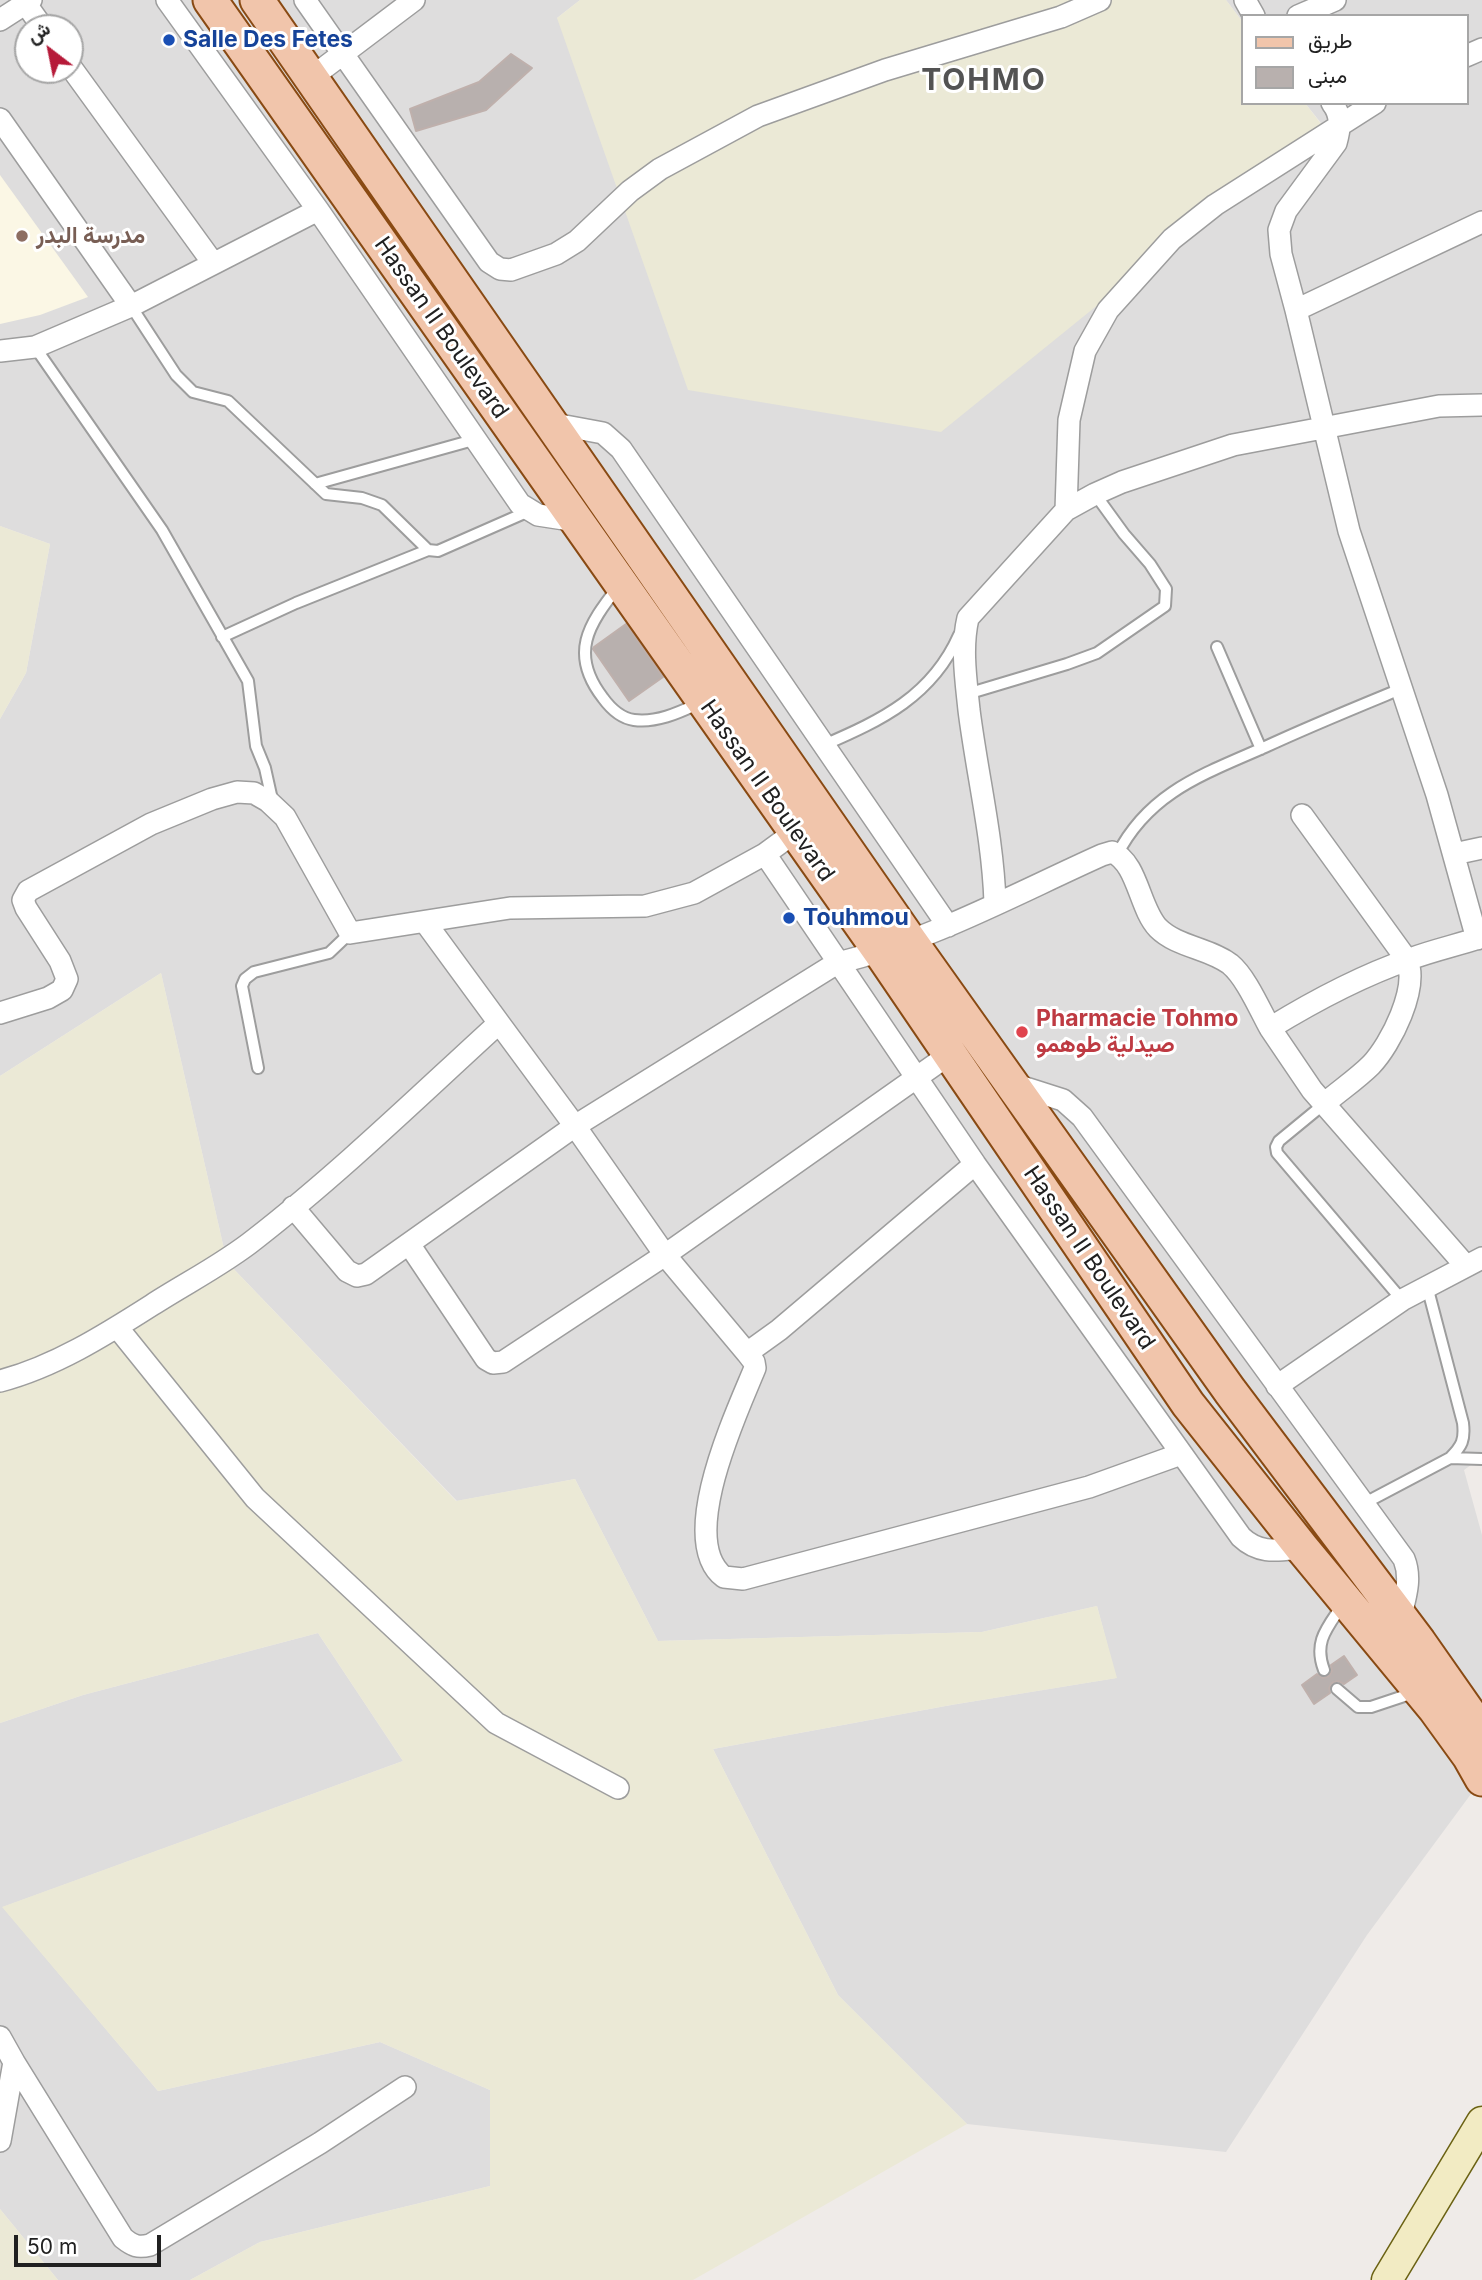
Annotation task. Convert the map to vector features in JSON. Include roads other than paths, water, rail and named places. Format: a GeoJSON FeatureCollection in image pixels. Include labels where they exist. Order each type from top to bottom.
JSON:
{"type":"FeatureCollection","features":[{"type":"Feature","properties":{"kind":"main road","name":"Hassan II Boulevard"},"geometry":{"type":"LineString","coordinates":[[210,0],[578,521],[635,573],[896,947],[950,1054],[1188,1404],[1420,1691],[1456,1737],[1482,1779]]}},
{"type":"Feature","properties":{"kind":"main road","name":"Hassan II Boulevard"},"geometry":{"type":"LineString","coordinates":[[257,0],[550,424],[704,701],[795,832],[1013,1084],[1230,1391],[1482,1732]]}},
{"type":"Feature","properties":{"kind":"street"},"geometry":{"type":"LineString","coordinates":[[167,0],[318,210],[520,504],[538,514],[578,521]]}},
{"type":"Feature","properties":{"kind":"street"},"geometry":{"type":"LineString","coordinates":[[305,0],[489,262],[499,269],[512,270],[556,254],[577,241],[630,191],[660,169],[758,116],[885,70],[1062,18],[1100,0]]}},
{"type":"Feature","properties":{"kind":"street"},"geometry":{"type":"LineString","coordinates":[[312,77],[414,0]]}},
{"type":"Feature","properties":{"kind":"street"},"geometry":{"type":"LineString","coordinates":[[1303,14],[1335,0]]}},
{"type":"Feature","properties":{"kind":"street"},"geometry":{"type":"LineString","coordinates":[[0,20],[26,1]]}},
{"type":"Feature","properties":{"kind":"street"},"geometry":{"type":"LineString","coordinates":[[83,84],[213,262]]}},
{"type":"Feature","properties":{"kind":"street"},"geometry":{"type":"LineString","coordinates":[[1270,1028],[1309,1004],[1407,960],[1480,938],[1403,688],[1349,530],[1280,254],[1279,230],[1286,211],[1336,143],[1339,116],[1333,105]]}},
{"type":"Feature","properties":{"kind":"street"},"geometry":{"type":"LineString","coordinates":[[1066,510],[1069,420],[1085,351],[1108,310],[1172,239],[1215,205],[1372,105]]}},
{"type":"Feature","properties":{"kind":"street"},"geometry":{"type":"LineString","coordinates":[[0,119],[131,306]]}},
{"type":"Feature","properties":{"kind":"street"},"geometry":{"type":"LineString","coordinates":[[0,351],[35,347],[131,306],[318,210]]}},
{"type":"Feature","properties":{"kind":"street"},"geometry":{"type":"LineString","coordinates":[[1296,310],[1482,222]]}},
{"type":"Feature","properties":{"kind":"street"},"geometry":{"type":"LineString","coordinates":[[995,903],[994,872],[967,694],[965,645],[968,618],[1066,510],[1122,482],[1233,444],[1439,406],[1482,405]]}},
{"type":"Feature","properties":{"kind":"street"},"geometry":{"type":"LineString","coordinates":[[550,424],[603,433],[621,449],[948,926]]}},
{"type":"Feature","properties":{"kind":"street"},"geometry":{"type":"LineString","coordinates":[[0,1013],[48,998],[62,990],[67,979],[60,961],[26,908],[23,900],[28,891],[151,824],[212,799],[237,792],[254,793],[285,817],[350,933],[510,908],[645,906],[694,893],[765,854],[795,832]]}},
{"type":"Feature","properties":{"kind":"street"},"geometry":{"type":"LineString","coordinates":[[1302,815],[1407,960],[1411,975],[1393,1031],[1382,1052],[1370,1066],[1324,1104]]}},
{"type":"Feature","properties":{"kind":"street"},"geometry":{"type":"LineString","coordinates":[[1454,855],[1482,848]]}},
{"type":"Feature","properties":{"kind":"street"},"geometry":{"type":"LineString","coordinates":[[293,1208],[347,1271],[357,1276],[366,1273],[575,1126],[837,963],[896,947],[1112,852],[1126,862],[1149,916],[1159,929],[1172,938],[1230,964],[1312,1090],[1474,1261],[1402,1300],[1278,1386]]}},
{"type":"Feature","properties":{"kind":"street"},"geometry":{"type":"LineString","coordinates":[[765,854],[975,1164],[1247,1543],[1258,1550],[1302,1548]]}},
{"type":"Feature","properties":{"kind":"street"},"geometry":{"type":"LineString","coordinates":[[425,922],[575,1126],[665,1255],[754,1363],[755,1368],[718,1458],[707,1513],[709,1560],[724,1577],[743,1579],[1089,1488],[1181,1454]]}},
{"type":"Feature","properties":{"kind":"street"},"geometry":{"type":"LineString","coordinates":[[0,1381],[19,1377],[117,1327],[253,1241],[330,1177],[499,1023]]}},
{"type":"Feature","properties":{"kind":"street"},"geometry":{"type":"LineString","coordinates":[[409,1244],[486,1359],[493,1363],[503,1362],[665,1255],[950,1054]]}},
{"type":"Feature","properties":{"kind":"street"},"geometry":{"type":"LineString","coordinates":[[1013,1084],[1063,1100],[1082,1117],[1404,1559],[1408,1582],[1400,1619]]}},
{"type":"Feature","properties":{"kind":"street"},"geometry":{"type":"LineString","coordinates":[[747,1353],[975,1164]]}},
{"type":"Feature","properties":{"kind":"street"},"geometry":{"type":"LineString","coordinates":[[117,1327],[255,1498],[496,1723],[618,1788]]}},
{"type":"Feature","properties":{"kind":"street"},"geometry":{"type":"LineString","coordinates":[[0,2037],[7,2066],[0,2141]]}},
{"type":"Feature","properties":{"kind":"street"},"geometry":{"type":"LineString","coordinates":[[7,2066],[122,2238],[140,2248],[150,2245],[308,2150],[405,2087]]}},
{"type":"Feature","properties":{"kind":"street"},"geometry":{"type":"LineString","coordinates":[[1387,2280],[1482,2122]]}},
{"type":"Feature","properties":{"kind":"lane"},"geometry":{"type":"LineString","coordinates":[[131,306],[176,375],[193,392],[228,401],[326,494],[362,498],[382,505],[428,550]]}},
{"type":"Feature","properties":{"kind":"lane"},"geometry":{"type":"LineString","coordinates":[[35,347],[162,530],[248,681],[256,746],[265,768],[274,806]]}},
{"type":"Feature","properties":{"kind":"lane"},"geometry":{"type":"LineString","coordinates":[[315,484],[477,439]]}},
{"type":"Feature","properties":{"kind":"lane"},"geometry":{"type":"LineString","coordinates":[[967,694],[1097,653],[1165,606],[1166,589],[1150,564],[1095,494]]}},
{"type":"Feature","properties":{"kind":"lane"},"geometry":{"type":"LineString","coordinates":[[222,637],[296,603],[428,550],[438,551],[529,511]]}},
{"type":"Feature","properties":{"kind":"lane"},"geometry":{"type":"LineString","coordinates":[[635,573],[600,610],[585,642],[587,671],[613,710],[626,718],[636,720],[668,716],[704,701]]}},
{"type":"Feature","properties":{"kind":"lane"},"geometry":{"type":"LineString","coordinates":[[824,745],[899,708],[928,684],[948,657],[968,618]]}},
{"type":"Feature","properties":{"kind":"lane"},"geometry":{"type":"LineString","coordinates":[[1217,648],[1261,749]]}},
{"type":"Feature","properties":{"kind":"lane"},"geometry":{"type":"LineString","coordinates":[[1117,855],[1128,832],[1167,796],[1188,782],[1403,688]]}},
{"type":"Feature","properties":{"kind":"lane"},"geometry":{"type":"LineString","coordinates":[[258,1068],[242,986],[245,979],[254,972],[329,953],[350,933]]}},
{"type":"Feature","properties":{"kind":"lane"},"geometry":{"type":"LineString","coordinates":[[1324,1104],[1279,1141],[1277,1153],[1402,1300]]}},
{"type":"Feature","properties":{"kind":"lane"},"geometry":{"type":"LineString","coordinates":[[1363,1504],[1450,1458],[1461,1447],[1465,1438],[1427,1286]]}},
{"type":"Feature","properties":{"kind":"lane"},"geometry":{"type":"LineString","coordinates":[[1450,1458],[1482,1459]]}},
{"type":"Feature","properties":{"kind":"lane"},"geometry":{"type":"LineString","coordinates":[[1324,1670],[1319,1645],[1346,1599]]}},
{"type":"Feature","properties":{"kind":"lane"},"geometry":{"type":"LineString","coordinates":[[1337,1689],[1354,1705],[1364,1707],[1420,1691]]}},
{"type":"Feature","properties":{"kind":"place","name":"Salle Des Fetes"},"geometry":{"type":"Point","coordinates":[169,40]}},
{"type":"Feature","properties":{"kind":"place","name":"مدرسة البدر"},"geometry":{"type":"Point","coordinates":[22,236]}},
{"type":"Feature","properties":{"kind":"place","name":"Touhmou"},"geometry":{"type":"Point","coordinates":[789,918]}},
{"type":"Feature","properties":{"kind":"place","name":"Pharmacie Tohmo صيدلية طوهمو"},"geometry":{"type":"Point","coordinates":[1022,1032]}},
{"type":"Feature","properties":{"kind":"district","name":"TOHMO"},"geometry":{"type":"Point","coordinates":[984,81]}}]}
